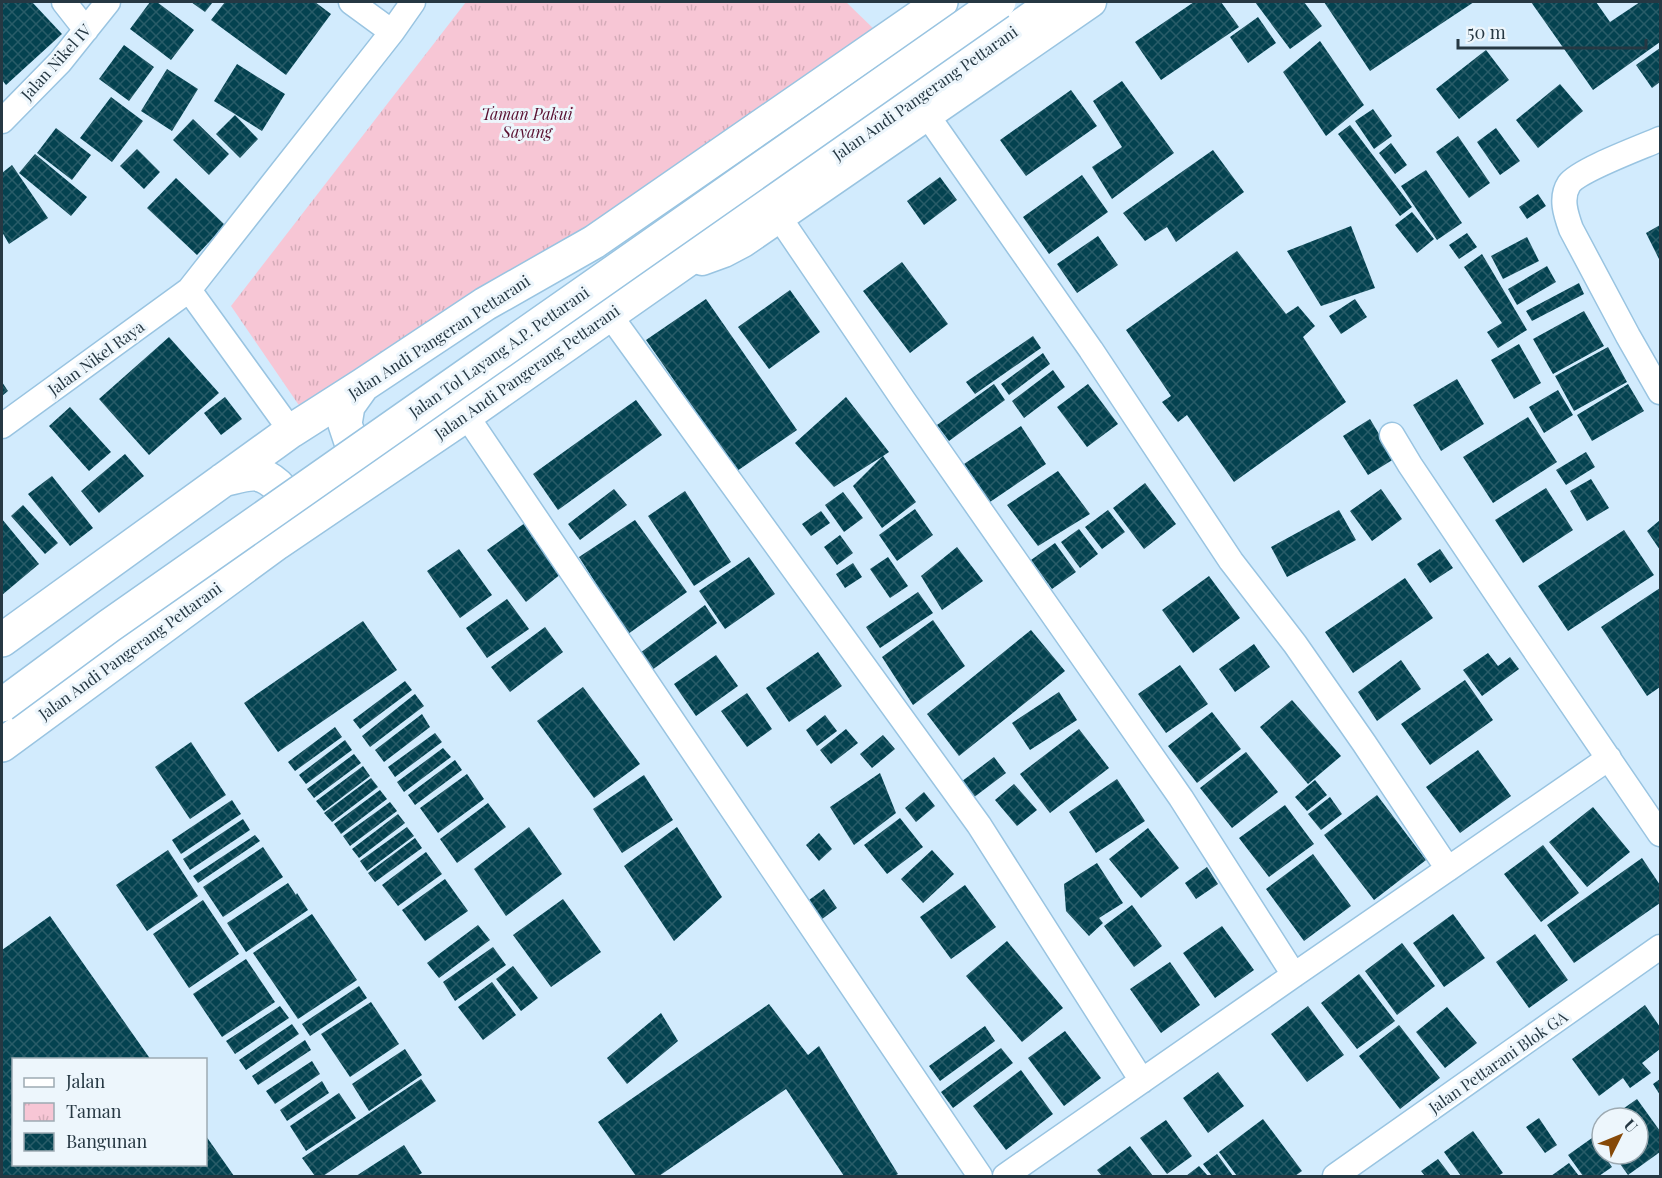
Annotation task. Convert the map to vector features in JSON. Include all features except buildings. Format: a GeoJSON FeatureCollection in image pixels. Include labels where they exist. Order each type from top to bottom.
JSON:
{"type":"FeatureCollection","features":[{"type":"Feature","properties":{"kind":"highway","name":"Jalan Andi Pangeran Pettarani"},"geometry":{"type":"LineString","coordinates":[[2,640],[291,431],[363,386],[485,303],[594,242],[941,2]]}},
{"type":"Feature","properties":{"kind":"highway","name":"Jalan Tol Layang A.P. Pettarani"},"geometry":{"type":"LineString","coordinates":[[2,682],[358,427],[971,2]]}},
{"type":"Feature","properties":{"kind":"highway","name":"Jalan Tol Layang A.P. Pettarani"},"geometry":{"type":"LineString","coordinates":[[2,705],[119,619],[999,2]]}},
{"type":"Feature","properties":{"kind":"highway","name":"Jalan Andi Pangerang Pettarani"},"geometry":{"type":"LineString","coordinates":[[2,745],[277,543],[416,450],[1055,2]]}},
{"type":"Feature","properties":{"kind":"highway"},"geometry":{"type":"LineString","coordinates":[[700,261],[1072,2]]}},
{"type":"Feature","properties":{"kind":"highway"},"geometry":{"type":"LineString","coordinates":[[363,386],[348,406],[345,424],[351,442],[367,457],[388,459],[416,450]]}},
{"type":"Feature","properties":{"kind":"highway"},"geometry":{"type":"LineString","coordinates":[[223,480],[255,474],[270,479],[281,489],[289,503],[288,519],[277,543]]}},
{"type":"Feature","properties":{"kind":"main road"},"geometry":{"type":"LineString","coordinates":[[669,274],[743,242],[1091,2]]}},
{"type":"Feature","properties":{"kind":"street"},"geometry":{"type":"LineString","coordinates":[[64,2],[86,30]]}},
{"type":"Feature","properties":{"kind":"street","name":"Jalan Nikel IV"},"geometry":{"type":"LineString","coordinates":[[2,121],[60,62],[108,2]]}},
{"type":"Feature","properties":{"kind":"street"},"geometry":{"type":"LineString","coordinates":[[351,2],[392,32]]}},
{"type":"Feature","properties":{"kind":"street","name":"Jalan Nikel Raya"},"geometry":{"type":"LineString","coordinates":[[2,426],[189,290],[392,32],[413,2]]}},
{"type":"Feature","properties":{"kind":"street"},"geometry":{"type":"LineString","coordinates":[[927,115],[1091,350],[1231,561],[1295,644],[1448,869]]}},
{"type":"Feature","properties":{"kind":"street"},"geometry":{"type":"LineString","coordinates":[[1660,140],[1584,172],[1570,183],[1564,195],[1565,213],[1571,229],[1660,392]]}},
{"type":"Feature","properties":{"kind":"street"},"geometry":{"type":"LineString","coordinates":[[779,217],[1181,798],[1294,975]]}},
{"type":"Feature","properties":{"kind":"street"},"geometry":{"type":"LineString","coordinates":[[189,290],[291,431]]}},
{"type":"Feature","properties":{"kind":"street"},"geometry":{"type":"LineString","coordinates":[[609,314],[979,825],[1142,1081]]}},
{"type":"Feature","properties":{"kind":"street"},"geometry":{"type":"LineString","coordinates":[[466,415],[980,1176]]}},
{"type":"Feature","properties":{"kind":"street"},"geometry":{"type":"LineString","coordinates":[[1392,435],[1660,834]]}},
{"type":"Feature","properties":{"kind":"street"},"geometry":{"type":"LineString","coordinates":[[1005,1176],[1609,758]]}},
{"type":"Feature","properties":{"kind":"street","name":"Jalan Pettarani Blok GA"},"geometry":{"type":"LineString","coordinates":[[1335,1176],[1660,947]]}},
{"type":"Feature","properties":{"kind":"green space","name":"Taman Pakui Sayang"},"geometry":{"type":"Polygon","coordinates":[[[466,2],[846,2],[877,32],[309,420],[231,306],[466,2]]]}}]}
